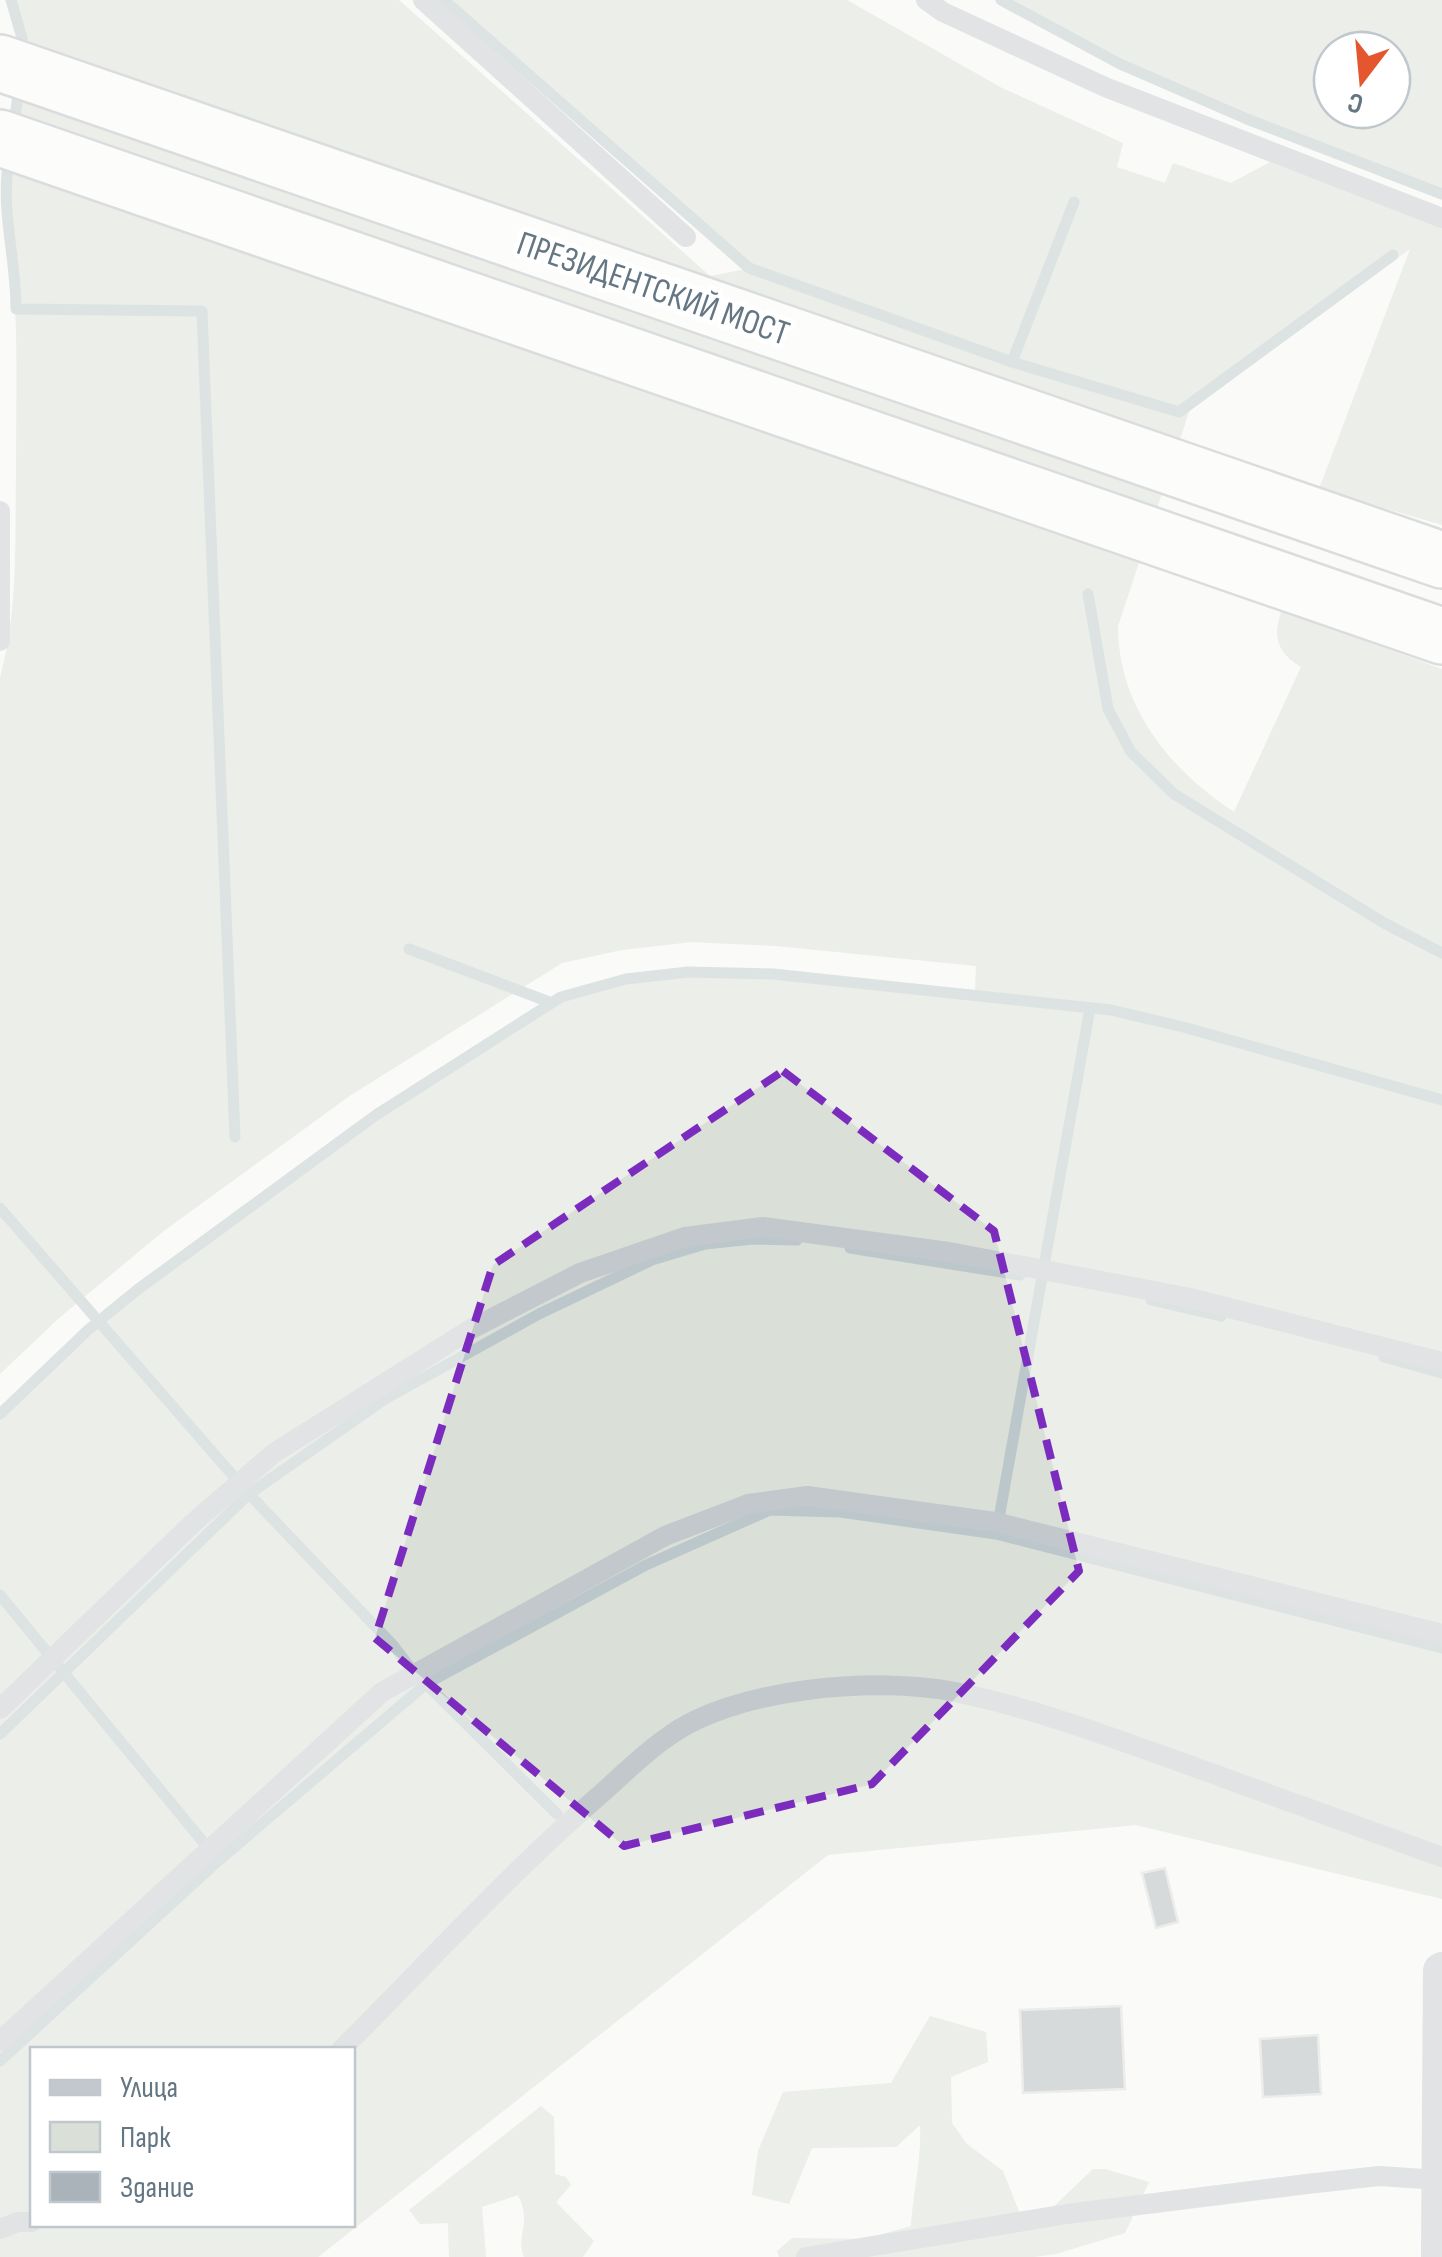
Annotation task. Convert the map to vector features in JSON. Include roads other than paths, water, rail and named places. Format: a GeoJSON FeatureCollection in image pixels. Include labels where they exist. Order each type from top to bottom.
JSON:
{"type":"FeatureCollection","features":[{"type":"Feature","properties":{"kind":"highway","name":"ПРЕЗИДЕНТСКИЙ МОСТ"},"geometry":{"type":"LineString","coordinates":[[0,64],[1442,560]]}},
{"type":"Feature","properties":{"kind":"highway","name":"ПРЕЗИДЕНТСКИЙ МОСТ"},"geometry":{"type":"LineString","coordinates":[[0,138],[1442,636]]}},
{"type":"Feature","properties":{"kind":"street"},"geometry":{"type":"LineString","coordinates":[[1440,2257],[1442,1971]]}},
{"type":"Feature","properties":{"kind":"lane"},"geometry":{"type":"LineString","coordinates":[[423,0],[686,238]]}},
{"type":"Feature","properties":{"kind":"lane"},"geometry":{"type":"LineString","coordinates":[[926,0],[943,12],[1105,87],[1442,218]]}},
{"type":"Feature","properties":{"kind":"lane"},"geometry":{"type":"LineString","coordinates":[[0,512],[0,642]]}},
{"type":"Feature","properties":{"kind":"lane"},"geometry":{"type":"LineString","coordinates":[[0,1709],[194,1523],[274,1453],[472,1329],[580,1273],[685,1236],[763,1227],[949,1252],[1190,1298],[1442,1362]]}},
{"type":"Feature","properties":{"kind":"lane"},"geometry":{"type":"LineString","coordinates":[[0,2041],[382,1692],[665,1536],[748,1504],[807,1496],[996,1522],[1442,1634]]}},
{"type":"Feature","properties":{"kind":"lane"},"geometry":{"type":"LineString","coordinates":[[344,2047],[537,1850],[669,1735],[708,1714],[809,1691],[850,1685],[906,1686],[954,1692],[1033,1712],[1442,1857]]}},
{"type":"Feature","properties":{"kind":"lane"},"geometry":{"type":"LineString","coordinates":[[806,2257],[1068,2214],[1307,2184],[1378,2176],[1439,2180]]}},
{"type":"Feature","properties":{"kind":"lane"},"geometry":{"type":"LineString","coordinates":[[0,2229],[30,2222]]}},
{"type":"Feature","properties":{"kind":"waterway"},"geometry":{"type":"LineString","coordinates":[[11,0],[22,38],[22,54]]}},
{"type":"Feature","properties":{"kind":"waterway"},"geometry":{"type":"LineString","coordinates":[[444,0],[749,268],[1012,362],[1179,412],[1393,255]]}},
{"type":"Feature","properties":{"kind":"waterway"},"geometry":{"type":"LineString","coordinates":[[1001,0],[1120,64],[1247,119],[1442,194]]}},
{"type":"Feature","properties":{"kind":"waterway"},"geometry":{"type":"LineString","coordinates":[[13,129],[20,83]]}},
{"type":"Feature","properties":{"kind":"waterway"},"geometry":{"type":"LineString","coordinates":[[9,157],[6,196],[16,309],[202,311],[235,1137]]}},
{"type":"Feature","properties":{"kind":"waterway"},"geometry":{"type":"LineString","coordinates":[[1012,362],[1074,202]]}},
{"type":"Feature","properties":{"kind":"waterway"},"geometry":{"type":"LineString","coordinates":[[1088,594],[1108,709],[1131,752],[1174,794],[1384,923],[1442,953]]}},
{"type":"Feature","properties":{"kind":"waterway"},"geometry":{"type":"LineString","coordinates":[[409,949],[552,1003]]}},
{"type":"Feature","properties":{"kind":"waterway"},"geometry":{"type":"LineString","coordinates":[[0,1414],[88,1330],[137,1290],[376,1115],[561,997],[626,979],[688,972],[773,974],[1111,1010],[1442,1100]]}},
{"type":"Feature","properties":{"kind":"waterway"},"geometry":{"type":"LineString","coordinates":[[998,1524],[1090,1008]]}},
{"type":"Feature","properties":{"kind":"waterway"},"geometry":{"type":"LineString","coordinates":[[0,1208],[249,1494],[393,1645],[412,1670],[557,1814]]}},
{"type":"Feature","properties":{"kind":"waterway"},"geometry":{"type":"LineString","coordinates":[[0,1734],[249,1494],[385,1399],[539,1314],[652,1260],[705,1244],[797,1240]]}},
{"type":"Feature","properties":{"kind":"waterway"},"geometry":{"type":"LineString","coordinates":[[850,1248],[1020,1275]]}},
{"type":"Feature","properties":{"kind":"waterway"},"geometry":{"type":"LineString","coordinates":[[1151,1300],[1221,1316]]}},
{"type":"Feature","properties":{"kind":"waterway"},"geometry":{"type":"LineString","coordinates":[[1384,1357],[1442,1373]]}},
{"type":"Feature","properties":{"kind":"waterway"},"geometry":{"type":"LineString","coordinates":[[0,2061],[218,1861],[426,1684],[646,1565],[770,1510],[840,1512],[996,1534],[1442,1648]]}},
{"type":"Feature","properties":{"kind":"waterway"},"geometry":{"type":"LineString","coordinates":[[0,1595],[213,1854]]}}]}
